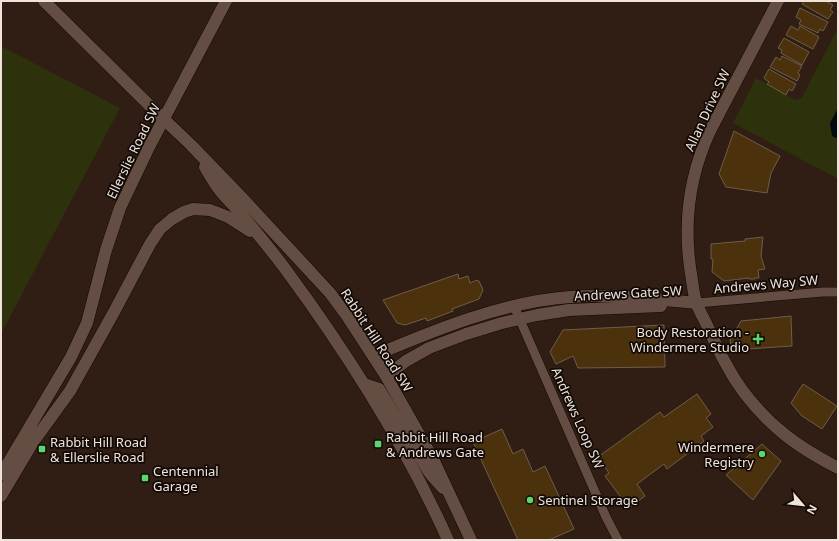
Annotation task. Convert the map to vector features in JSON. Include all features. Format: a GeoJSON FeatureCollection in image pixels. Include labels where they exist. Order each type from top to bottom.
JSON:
{"type":"FeatureCollection","features":[{"type":"Feature","properties":{"kind":"main road","name":"Rabbit Hill Road SW"},"geometry":{"type":"LineString","coordinates":[[44,1],[191,145],[249,205],[330,294],[347,316],[386,376],[433,459],[471,540]]}},
{"type":"Feature","properties":{"kind":"main road","name":"Ellerslie Road SW"},"geometry":{"type":"LineString","coordinates":[[1,474],[71,357],[87,323],[106,250],[120,208],[149,147],[226,1]]}},
{"type":"Feature","properties":{"kind":"main road","name":"Allan Drive SW"},"geometry":{"type":"LineString","coordinates":[[778,1],[711,129],[704,144],[695,171],[690,202],[688,243],[690,267],[697,304],[726,365],[750,401],[784,434],[808,451],[838,468]]}},
{"type":"Feature","properties":{"kind":"main road","name":"Rabbit Hill Road SW"},"geometry":{"type":"LineString","coordinates":[[191,145],[218,188],[260,237],[312,306],[364,384],[402,449],[438,517],[448,540]]}},
{"type":"Feature","properties":{"kind":"main road"},"geometry":{"type":"LineString","coordinates":[[36,438],[70,391],[150,244],[160,229],[172,219],[184,212],[193,209],[210,210],[228,217],[260,237]]}},
{"type":"Feature","properties":{"kind":"main road","name":"Andrews Gate SW"},"geometry":{"type":"LineString","coordinates":[[373,356],[444,328],[490,313],[532,302],[570,297],[615,296],[697,304]]}},
{"type":"Feature","properties":{"kind":"main road","name":"Andrews Gate SW"},"geometry":{"type":"LineString","coordinates":[[386,376],[406,361],[429,348],[466,334],[502,323],[569,310],[640,308],[697,304]]}},
{"type":"Feature","properties":{"kind":"main road","name":"Ellerslie Road SW"},"geometry":{"type":"LineString","coordinates":[[1,496],[36,438],[81,357],[88,334],[87,323]]}},
{"type":"Feature","properties":{"kind":"main road"},"geometry":{"type":"LineString","coordinates":[[364,384],[379,389],[432,476],[452,497]]}},
{"type":"Feature","properties":{"kind":"street","name":"Andrews Way SW"},"geometry":{"type":"LineString","coordinates":[[697,304],[823,292],[838,292]]}},
{"type":"Feature","properties":{"kind":"street","name":"Andrews Loop SW"},"geometry":{"type":"LineString","coordinates":[[514,306],[521,319],[606,517],[618,540]]}},
{"type":"Feature","properties":{"kind":"green space"},"geometry":{"type":"Polygon","coordinates":[[[838,28],[838,179],[733,123],[756,78],[795,100],[802,97],[838,28]]]}},
{"type":"Feature","properties":{"kind":"green space"},"geometry":{"type":"Polygon","coordinates":[[[1,46],[120,108],[1,334],[1,46]]]}},
{"type":"Feature","properties":{"kind":"shaded area"},"geometry":{"type":"Polygon","coordinates":[[[838,108],[838,139],[832,136],[830,123],[838,108]]]}},
{"type":"Feature","properties":{"kind":"building"},"geometry":{"type":"Polygon","coordinates":[[[804,1],[826,1],[833,5],[830,10],[833,12],[828,19],[802,4],[804,1]]]}},
{"type":"Feature","properties":{"kind":"building"},"geometry":{"type":"Polygon","coordinates":[[[800,8],[828,22],[823,31],[820,29],[818,33],[799,24],[801,20],[796,17],[800,8]]]}},
{"type":"Feature","properties":{"kind":"building"},"geometry":{"type":"Polygon","coordinates":[[[791,26],[798,30],[800,26],[819,37],[813,49],[786,35],[791,26]]]}},
{"type":"Feature","properties":{"kind":"building"},"geometry":{"type":"Polygon","coordinates":[[[784,38],[809,52],[802,65],[781,53],[782,50],[778,48],[784,38]]]}},
{"type":"Feature","properties":{"kind":"building"},"geometry":{"type":"Polygon","coordinates":[[[782,56],[802,66],[798,73],[800,75],[797,81],[770,67],[776,57],[780,60],[782,56]]]}},
{"type":"Feature","properties":{"kind":"building"},"geometry":{"type":"Polygon","coordinates":[[[769,69],[796,84],[792,91],[789,89],[786,95],[767,84],[769,82],[764,78],[769,69]]]}},
{"type":"Feature","properties":{"kind":"building"},"geometry":{"type":"Polygon","coordinates":[[[734,131],[780,156],[771,173],[767,193],[726,187],[719,174],[734,131]]]}},
{"type":"Feature","properties":{"kind":"building"},"geometry":{"type":"Polygon","coordinates":[[[763,237],[761,256],[765,269],[758,270],[759,278],[724,281],[712,272],[713,259],[711,259],[711,244],[745,241],[745,239],[763,237]]]}},
{"type":"Feature","properties":{"kind":"building"},"geometry":{"type":"Polygon","coordinates":[[[458,274],[459,279],[468,276],[470,283],[477,280],[479,281],[483,290],[479,299],[452,309],[453,311],[427,321],[426,318],[405,325],[397,323],[383,300],[458,274]]]}},
{"type":"Feature","properties":{"kind":"building"},"geometry":{"type":"Polygon","coordinates":[[[791,316],[792,346],[732,350],[730,340],[741,321],[791,316]]]}},
{"type":"Feature","properties":{"kind":"building"},"geometry":{"type":"Polygon","coordinates":[[[664,325],[665,367],[578,368],[573,356],[556,364],[550,352],[563,330],[664,325]]]}},
{"type":"Feature","properties":{"kind":"building"},"geometry":{"type":"Polygon","coordinates":[[[803,384],[837,406],[822,429],[802,416],[791,403],[803,384]]]}},
{"type":"Feature","properties":{"kind":"building"},"geometry":{"type":"Polygon","coordinates":[[[697,394],[711,414],[706,418],[713,427],[701,436],[704,441],[667,469],[664,464],[637,484],[645,496],[629,508],[605,476],[609,473],[598,457],[660,412],[664,417],[697,394]]]}},
{"type":"Feature","properties":{"kind":"building","name":"Sentinel Storage"},"geometry":{"type":"Polygon","coordinates":[[[502,429],[513,454],[523,449],[533,472],[545,466],[574,529],[549,540],[518,540],[473,442],[502,429]]]}},
{"type":"Feature","properties":{"kind":"building"},"geometry":{"type":"Polygon","coordinates":[[[762,444],[781,461],[753,500],[726,475],[762,444]]]}},
{"type":"Feature","properties":{"kind":"place","name":"Body Restoration - Windermere Studio"},"geometry":{"type":"Point","coordinates":[758,339]}},
{"type":"Feature","properties":{"kind":"place","name":"Rabbit Hill Road & Andrews Gate"},"geometry":{"type":"Point","coordinates":[378,444]}},
{"type":"Feature","properties":{"kind":"place","name":"Rabbit Hill Road & Ellerslie Road"},"geometry":{"type":"Point","coordinates":[42,449]}},
{"type":"Feature","properties":{"kind":"place","name":"Windermere Registry"},"geometry":{"type":"Point","coordinates":[762,454]}},
{"type":"Feature","properties":{"kind":"place","name":"Centennial Garage"},"geometry":{"type":"Point","coordinates":[145,478]}},
{"type":"Feature","properties":{"kind":"place","name":"Sentinel Storage"},"geometry":{"type":"Point","coordinates":[530,500]}}]}
